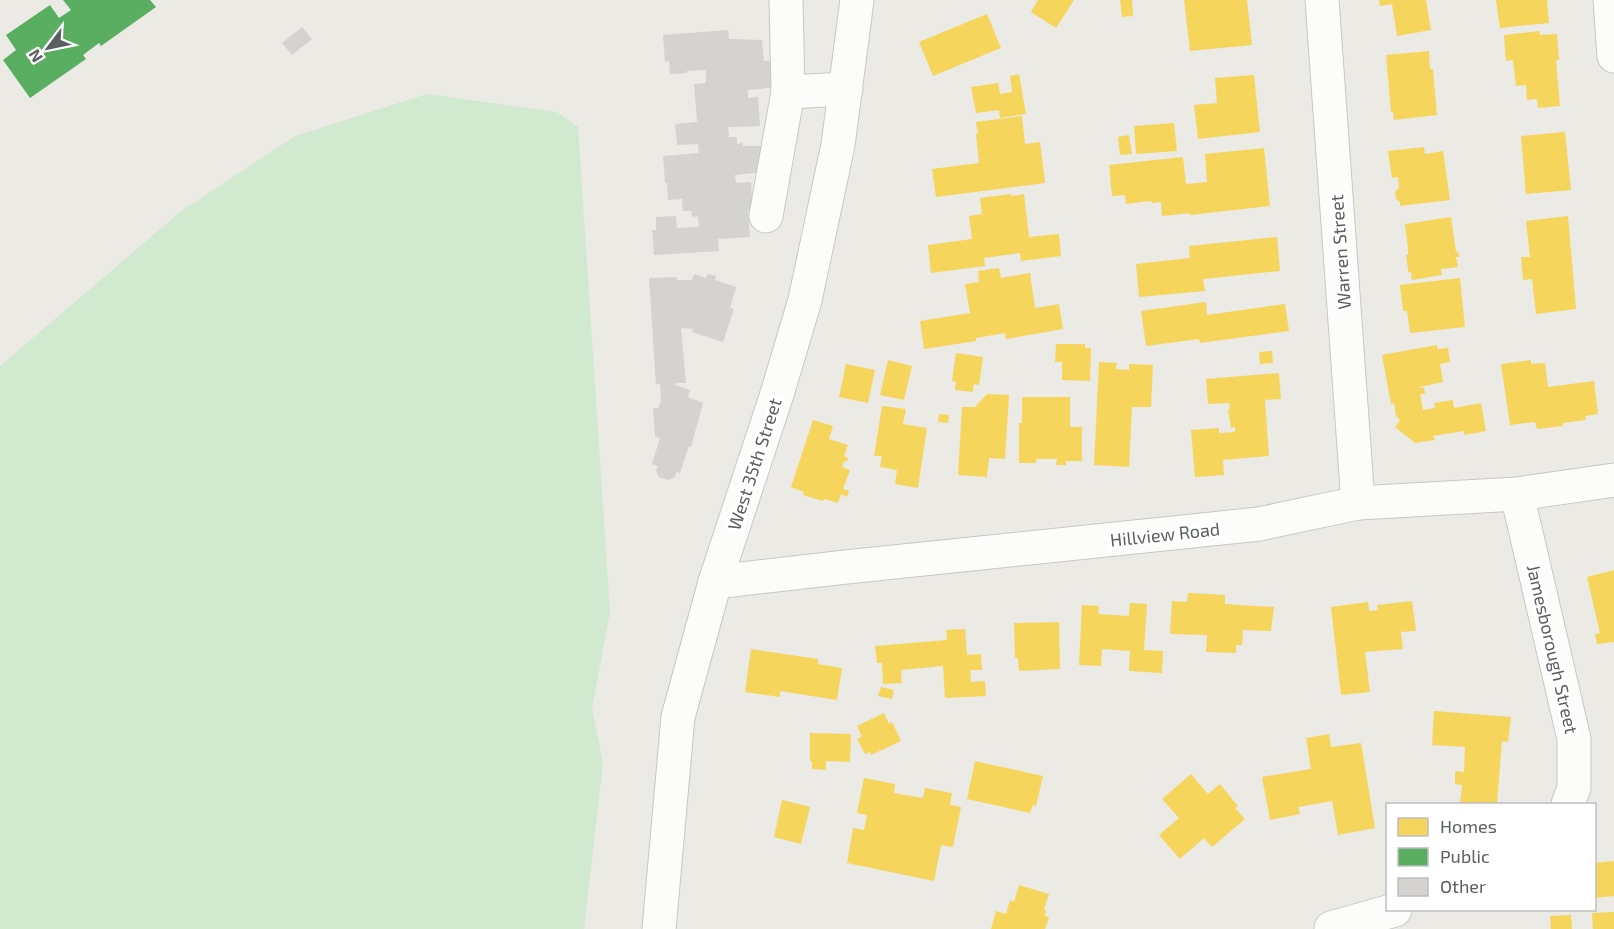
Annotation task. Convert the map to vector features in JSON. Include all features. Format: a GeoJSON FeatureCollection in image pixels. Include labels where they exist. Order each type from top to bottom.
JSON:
{"type":"FeatureCollection","features":[{"type":"Feature","properties":{"kind":"street"},"geometry":{"type":"LineString","coordinates":[[766,216],[788,92],[786,0]]}},
{"type":"Feature","properties":{"kind":"street","name":"West 35th Street"},"geometry":{"type":"LineString","coordinates":[[659,929],[678,717],[715,582],[777,394],[804,300],[838,145],[857,0]]}},
{"type":"Feature","properties":{"kind":"street","name":"Warren Street"},"geometry":{"type":"LineString","coordinates":[[1322,0],[1358,503]]}},
{"type":"Feature","properties":{"kind":"street"},"geometry":{"type":"LineString","coordinates":[[1610,0],[1614,56]]}},
{"type":"Feature","properties":{"kind":"street"},"geometry":{"type":"LineString","coordinates":[[788,92],[846,89]]}},
{"type":"Feature","properties":{"kind":"street","name":"Hillview Road"},"geometry":{"type":"LineString","coordinates":[[715,582],[1259,524],[1358,503],[1517,494],[1614,480]]}},
{"type":"Feature","properties":{"kind":"street","name":"Jamesborough Street"},"geometry":{"type":"LineString","coordinates":[[1517,494],[1575,739],[1574,788],[1568,803]]}},
{"type":"Feature","properties":{"kind":"street"},"geometry":{"type":"LineString","coordinates":[[1331,928],[1388,911]]}},
{"type":"Feature","properties":{"kind":"green space"},"geometry":{"type":"Polygon","coordinates":[[[427,94],[557,112],[578,127],[610,612],[592,709],[603,763],[584,929],[0,929],[0,366],[180,212],[295,136],[427,94]]]}},
{"type":"Feature","properties":{"kind":"building: Homes"},"geometry":{"type":"Polygon","coordinates":[[[1038,0],[1074,0],[1056,28],[1031,12],[1038,0]]]}},
{"type":"Feature","properties":{"kind":"building: Homes"},"geometry":{"type":"Polygon","coordinates":[[[1120,0],[1132,0],[1133,16],[1122,17],[1120,0]]]}},
{"type":"Feature","properties":{"kind":"building: Homes"},"geometry":{"type":"Polygon","coordinates":[[[1184,0],[1247,0],[1252,45],[1190,51],[1184,0]]]}},
{"type":"Feature","properties":{"kind":"building: Homes"},"geometry":{"type":"Polygon","coordinates":[[[1379,0],[1426,0],[1431,30],[1397,36],[1392,4],[1380,6],[1379,0]]]}},
{"type":"Feature","properties":{"kind":"building: Homes"},"geometry":{"type":"Polygon","coordinates":[[[1496,0],[1547,0],[1549,23],[1500,28],[1496,0]]]}},
{"type":"Feature","properties":{"kind":"building: Homes"},"geometry":{"type":"Polygon","coordinates":[[[987,14],[1001,48],[933,76],[919,42],[987,14]]]}},
{"type":"Feature","properties":{"kind":"building: Homes"},"geometry":{"type":"Polygon","coordinates":[[[1539,31],[1540,35],[1557,34],[1559,60],[1556,60],[1560,106],[1538,108],[1537,99],[1527,100],[1526,85],[1516,86],[1513,60],[1506,61],[1504,35],[1539,31]]]}},
{"type":"Feature","properties":{"kind":"building: Homes"},"geometry":{"type":"Polygon","coordinates":[[[1429,51],[1437,115],[1394,120],[1393,112],[1391,112],[1386,55],[1429,51]]]}},
{"type":"Feature","properties":{"kind":"building: Homes"},"geometry":{"type":"Polygon","coordinates":[[[1019,74],[1026,114],[1000,118],[999,110],[976,113],[971,87],[998,83],[1000,94],[1012,92],[1010,76],[1019,74]]]}},
{"type":"Feature","properties":{"kind":"building: Homes"},"geometry":{"type":"Polygon","coordinates":[[[1254,75],[1260,132],[1198,139],[1194,105],[1217,103],[1215,78],[1254,75]]]}},
{"type":"Feature","properties":{"kind":"building: Homes"},"geometry":{"type":"Polygon","coordinates":[[[1022,116],[1025,144],[1040,142],[1045,183],[936,197],[932,169],[979,163],[976,122],[1022,116]]]}},
{"type":"Feature","properties":{"kind":"building: Homes"},"geometry":{"type":"Polygon","coordinates":[[[1174,123],[1177,151],[1136,154],[1134,126],[1174,123]]]}},
{"type":"Feature","properties":{"kind":"building: Homes"},"geometry":{"type":"Polygon","coordinates":[[[1565,132],[1571,190],[1526,194],[1521,136],[1565,132]]]}},
{"type":"Feature","properties":{"kind":"building: Homes"},"geometry":{"type":"Polygon","coordinates":[[[1129,135],[1132,154],[1120,155],[1118,137],[1129,135]]]}},
{"type":"Feature","properties":{"kind":"building: Homes"},"geometry":{"type":"Polygon","coordinates":[[[1424,147],[1425,154],[1443,151],[1450,200],[1400,206],[1395,192],[1399,188],[1398,177],[1392,178],[1388,151],[1424,147]]]}},
{"type":"Feature","properties":{"kind":"building: Homes"},"geometry":{"type":"Polygon","coordinates":[[[1264,148],[1270,206],[1162,216],[1161,202],[1126,204],[1125,195],[1112,196],[1109,165],[1183,157],[1186,184],[1207,182],[1205,154],[1264,148]]]}},
{"type":"Feature","properties":{"kind":"building: Homes"},"geometry":{"type":"Polygon","coordinates":[[[1011,194],[1011,196],[1024,194],[1029,237],[1059,234],[1061,256],[1021,261],[1020,253],[984,258],[985,266],[931,273],[928,245],[972,239],[969,216],[982,214],[980,198],[1011,194]]]}},
{"type":"Feature","properties":{"kind":"building: Homes"},"geometry":{"type":"Polygon","coordinates":[[[1568,216],[1576,309],[1536,314],[1532,279],[1523,280],[1521,257],[1530,257],[1526,221],[1568,216]]]}},
{"type":"Feature","properties":{"kind":"building: Homes"},"geometry":{"type":"Polygon","coordinates":[[[1451,217],[1456,252],[1458,251],[1459,257],[1456,257],[1458,267],[1441,269],[1442,275],[1412,280],[1411,272],[1408,272],[1405,224],[1451,217]]]}},
{"type":"Feature","properties":{"kind":"building: Homes"},"geometry":{"type":"Polygon","coordinates":[[[1277,237],[1280,271],[1203,279],[1205,291],[1139,297],[1136,264],[1190,258],[1189,246],[1277,237]]]}},
{"type":"Feature","properties":{"kind":"building: Homes"},"geometry":{"type":"Polygon","coordinates":[[[999,268],[1001,278],[1030,273],[1035,308],[1059,304],[1063,329],[1006,339],[1005,333],[976,338],[976,341],[924,349],[920,321],[970,313],[965,284],[979,282],[978,271],[999,268]]]}},
{"type":"Feature","properties":{"kind":"building: Homes"},"geometry":{"type":"Polygon","coordinates":[[[1460,278],[1465,327],[1410,333],[1407,311],[1403,310],[1400,285],[1460,278]]]}},
{"type":"Feature","properties":{"kind":"building: Homes"},"geometry":{"type":"Polygon","coordinates":[[[1206,302],[1207,315],[1285,304],[1289,331],[1200,343],[1199,339],[1146,346],[1141,311],[1206,302]]]}},
{"type":"Feature","properties":{"kind":"building: Homes"},"geometry":{"type":"Polygon","coordinates":[[[1056,344],[1085,344],[1085,348],[1091,348],[1090,381],[1062,380],[1062,362],[1055,362],[1056,344]]]}},
{"type":"Feature","properties":{"kind":"building: Homes"},"geometry":{"type":"Polygon","coordinates":[[[1437,345],[1437,349],[1448,348],[1450,362],[1440,364],[1443,382],[1419,387],[1424,387],[1425,394],[1420,394],[1423,410],[1435,408],[1434,403],[1453,400],[1454,408],[1481,403],[1486,431],[1464,435],[1464,431],[1433,436],[1435,440],[1415,443],[1395,427],[1400,420],[1396,416],[1394,403],[1391,404],[1382,355],[1437,345]]]}},
{"type":"Feature","properties":{"kind":"building: Homes"},"geometry":{"type":"Polygon","coordinates":[[[1272,351],[1273,363],[1260,364],[1259,352],[1272,351]]]}},
{"type":"Feature","properties":{"kind":"building: Homes"},"geometry":{"type":"Polygon","coordinates":[[[956,353],[983,357],[979,385],[974,384],[973,392],[955,390],[956,382],[952,381],[956,353]]]}},
{"type":"Feature","properties":{"kind":"building: Homes"},"geometry":{"type":"Polygon","coordinates":[[[888,360],[912,366],[904,400],[880,395],[888,360]]]}},
{"type":"Feature","properties":{"kind":"building: Homes"},"geometry":{"type":"Polygon","coordinates":[[[1531,360],[1531,364],[1545,363],[1548,387],[1594,381],[1598,414],[1585,416],[1586,420],[1563,423],[1563,426],[1537,429],[1535,422],[1510,425],[1501,364],[1531,360]]]}},
{"type":"Feature","properties":{"kind":"building: Homes"},"geometry":{"type":"Polygon","coordinates":[[[1099,362],[1117,363],[1116,369],[1129,370],[1129,364],[1153,365],[1151,407],[1132,407],[1129,467],[1094,465],[1099,362]]]}},
{"type":"Feature","properties":{"kind":"building: Homes"},"geometry":{"type":"Polygon","coordinates":[[[846,364],[875,370],[868,403],[839,397],[846,364]]]}},
{"type":"Feature","properties":{"kind":"building: Homes"},"geometry":{"type":"Polygon","coordinates":[[[1279,373],[1281,399],[1265,400],[1269,456],[1223,460],[1224,475],[1195,477],[1191,430],[1219,428],[1219,433],[1235,432],[1235,427],[1231,428],[1229,403],[1208,404],[1206,379],[1279,373]]]}},
{"type":"Feature","properties":{"kind":"building: Homes"},"geometry":{"type":"Polygon","coordinates":[[[987,394],[1009,395],[1005,459],[989,458],[987,477],[958,475],[962,407],[975,407],[987,394]]]}},
{"type":"Feature","properties":{"kind":"building: Homes"},"geometry":{"type":"Polygon","coordinates":[[[1022,397],[1070,397],[1070,427],[1082,427],[1082,461],[1066,461],[1066,465],[1056,465],[1057,459],[1036,459],[1036,463],[1019,463],[1019,423],[1022,423],[1022,397]]]}},
{"type":"Feature","properties":{"kind":"building: Homes"},"geometry":{"type":"Polygon","coordinates":[[[882,406],[906,409],[903,424],[927,428],[918,488],[895,484],[897,470],[880,467],[882,456],[874,456],[882,406]]]}},
{"type":"Feature","properties":{"kind":"building: Homes"},"geometry":{"type":"Polygon","coordinates":[[[939,414],[949,415],[948,423],[938,422],[939,414]]]}},
{"type":"Feature","properties":{"kind":"building: Homes"},"geometry":{"type":"Polygon","coordinates":[[[813,420],[833,426],[829,439],[848,445],[844,456],[848,458],[847,462],[844,461],[842,467],[850,470],[843,489],[849,491],[847,497],[841,494],[838,503],[803,495],[804,492],[791,487],[813,420]]]}},
{"type":"Feature","properties":{"kind":"building: Homes"},"geometry":{"type":"Polygon","coordinates":[[[1614,570],[1614,642],[1597,644],[1595,634],[1600,633],[1587,577],[1614,570]]]}},
{"type":"Feature","properties":{"kind":"building: Homes"},"geometry":{"type":"Polygon","coordinates":[[[1188,593],[1225,595],[1225,604],[1274,607],[1271,631],[1243,630],[1242,645],[1236,645],[1236,653],[1206,652],[1207,635],[1170,634],[1172,601],[1187,602],[1188,593]]]}},
{"type":"Feature","properties":{"kind":"building: Homes"},"geometry":{"type":"Polygon","coordinates":[[[1412,601],[1416,631],[1401,632],[1403,649],[1365,652],[1370,692],[1341,695],[1331,607],[1368,602],[1369,611],[1378,610],[1377,605],[1412,601]]]}},
{"type":"Feature","properties":{"kind":"building: Homes"},"geometry":{"type":"Polygon","coordinates":[[[1130,603],[1147,604],[1144,650],[1163,651],[1162,673],[1129,671],[1130,651],[1102,649],[1101,666],[1079,665],[1082,605],[1099,606],[1098,614],[1129,616],[1130,603]]]}},
{"type":"Feature","properties":{"kind":"building: Homes"},"geometry":{"type":"Polygon","coordinates":[[[1059,622],[1060,669],[1019,671],[1018,658],[1015,658],[1014,623],[1059,622]]]}},
{"type":"Feature","properties":{"kind":"building: Homes"},"geometry":{"type":"Polygon","coordinates":[[[965,629],[967,655],[981,654],[982,670],[970,670],[971,682],[985,681],[986,696],[945,698],[943,666],[901,670],[902,683],[883,684],[882,663],[877,663],[875,646],[947,640],[946,630],[965,629]]]}},
{"type":"Feature","properties":{"kind":"building: Homes"},"geometry":{"type":"Polygon","coordinates":[[[751,649],[818,659],[818,664],[842,668],[837,700],[780,691],[780,697],[745,692],[751,649]]]}},
{"type":"Feature","properties":{"kind":"building: Homes"},"geometry":{"type":"Polygon","coordinates":[[[881,687],[894,690],[892,699],[878,696],[881,687]]]}},
{"type":"Feature","properties":{"kind":"building: Homes"},"geometry":{"type":"Polygon","coordinates":[[[1434,711],[1511,717],[1508,742],[1502,741],[1497,803],[1460,803],[1462,785],[1455,784],[1455,773],[1456,771],[1464,772],[1465,747],[1432,745],[1434,711]]]}},
{"type":"Feature","properties":{"kind":"building: Homes"},"geometry":{"type":"Polygon","coordinates":[[[884,713],[889,724],[892,722],[901,741],[871,755],[870,752],[865,754],[857,739],[862,737],[857,726],[884,713]]]}},
{"type":"Feature","properties":{"kind":"building: Homes"},"geometry":{"type":"Polygon","coordinates":[[[810,733],[851,734],[850,762],[826,761],[826,770],[812,769],[810,733]]]}},
{"type":"Feature","properties":{"kind":"building: Homes"},"geometry":{"type":"Polygon","coordinates":[[[1329,734],[1331,747],[1361,743],[1375,828],[1338,835],[1332,801],[1298,807],[1300,814],[1270,820],[1262,777],[1311,769],[1306,738],[1329,734]]]}},
{"type":"Feature","properties":{"kind":"building: Homes"},"geometry":{"type":"Polygon","coordinates":[[[975,761],[1043,776],[1036,806],[1033,805],[1030,813],[967,799],[975,761]]]}},
{"type":"Feature","properties":{"kind":"building: Homes"},"geometry":{"type":"Polygon","coordinates":[[[1191,774],[1208,794],[1220,784],[1238,806],[1235,808],[1245,819],[1212,847],[1204,838],[1180,859],[1159,835],[1179,818],[1162,799],[1191,774]]]}},
{"type":"Feature","properties":{"kind":"building: Homes"},"geometry":{"type":"Polygon","coordinates":[[[864,778],[895,784],[894,793],[923,798],[925,788],[952,793],[950,805],[961,807],[953,847],[941,845],[934,881],[847,863],[853,828],[864,830],[867,815],[857,813],[864,778]]]}},
{"type":"Feature","properties":{"kind":"building: Homes"},"geometry":{"type":"Polygon","coordinates":[[[782,800],[810,807],[801,844],[774,837],[782,800]]]}},
{"type":"Feature","properties":{"kind":"building: Homes"},"geometry":{"type":"Polygon","coordinates":[[[1614,861],[1614,896],[1596,898],[1596,863],[1614,861]]]}},
{"type":"Feature","properties":{"kind":"building: Homes"},"geometry":{"type":"Polygon","coordinates":[[[1019,885],[1049,894],[1044,909],[1046,910],[1045,916],[1049,917],[1045,929],[991,929],[996,911],[1006,914],[1010,900],[1014,902],[1019,885]]]}},
{"type":"Feature","properties":{"kind":"building: Homes"},"geometry":{"type":"Polygon","coordinates":[[[1614,912],[1614,929],[1593,929],[1592,913],[1614,912]]]}},
{"type":"Feature","properties":{"kind":"building: Homes"},"geometry":{"type":"Polygon","coordinates":[[[1571,915],[1572,929],[1551,929],[1550,916],[1571,915]]]}},
{"type":"Feature","properties":{"kind":"building: Public"},"geometry":{"type":"Polygon","coordinates":[[[63,0],[150,0],[156,7],[101,46],[99,43],[83,55],[86,59],[30,98],[3,60],[16,50],[6,35],[50,5],[59,18],[71,10],[63,0]]]}},
{"type":"Feature","properties":{"kind":"building: Other"},"geometry":{"type":"Polygon","coordinates":[[[302,27],[312,39],[292,55],[282,43],[302,27]]]}},
{"type":"Feature","properties":{"kind":"building: Other"},"geometry":{"type":"Polygon","coordinates":[[[728,30],[729,39],[762,40],[764,61],[777,60],[778,87],[748,90],[748,98],[758,97],[760,126],[728,127],[729,137],[737,137],[737,144],[762,146],[764,172],[735,175],[736,183],[751,182],[753,210],[748,210],[750,237],[718,239],[719,251],[654,255],[652,230],[656,230],[656,217],[676,216],[677,228],[699,227],[698,216],[692,217],[691,211],[683,211],[682,199],[668,200],[663,156],[699,153],[698,144],[677,145],[675,124],[697,122],[694,84],[706,83],[706,70],[670,74],[669,61],[665,62],[663,35],[728,30]]]}},
{"type":"Feature","properties":{"kind":"building: Other"},"geometry":{"type":"Polygon","coordinates":[[[694,274],[706,278],[708,274],[716,276],[715,280],[736,287],[730,308],[734,309],[723,342],[692,332],[693,329],[681,328],[686,383],[675,385],[690,390],[688,397],[703,403],[691,447],[689,446],[680,473],[676,472],[675,477],[669,480],[659,477],[656,471],[658,466],[652,464],[660,438],[655,437],[653,408],[658,408],[661,401],[660,383],[656,385],[649,278],[677,277],[677,280],[692,280],[694,274]]]}}]}
